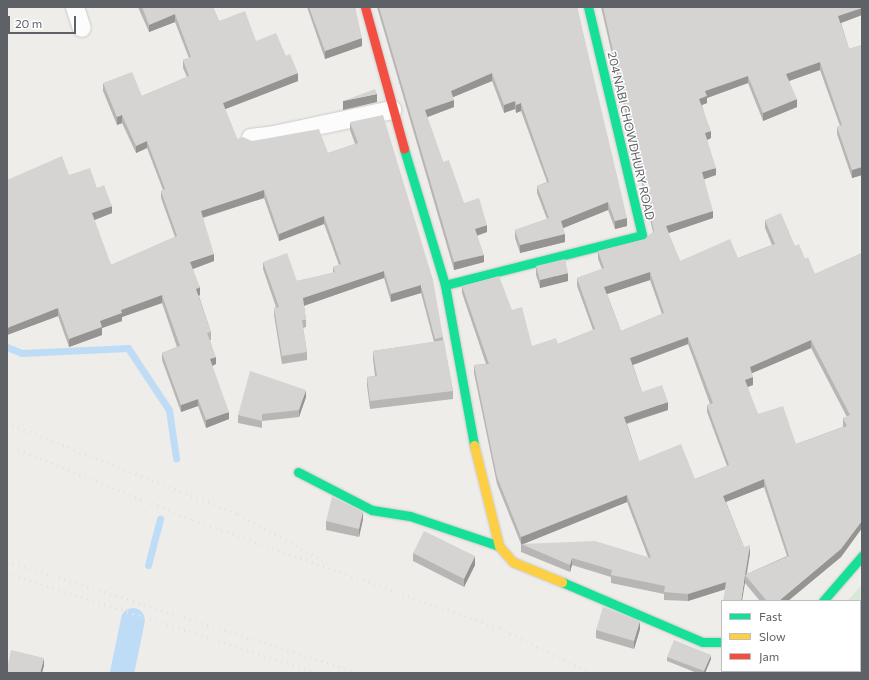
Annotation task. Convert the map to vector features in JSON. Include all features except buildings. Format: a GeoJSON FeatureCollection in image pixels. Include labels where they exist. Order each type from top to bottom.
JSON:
{"type":"FeatureCollection","features":[{"type":"Feature","properties":{"kind":"street"},"geometry":{"type":"LineString","coordinates":[[75,7],[82,28]]}},
{"type":"Feature","properties":{"kind":"street"},"geometry":{"type":"LineString","coordinates":[[365,7],[392,110],[445,285],[475,448],[499,546],[513,562],[703,642],[721,642]]}},
{"type":"Feature","properties":{"kind":"street","name":"204 NABI CHOWDHURY ROAD"},"geometry":{"type":"LineString","coordinates":[[445,285],[642,235],[588,7]]}},
{"type":"Feature","properties":{"kind":"street"},"geometry":{"type":"LineString","coordinates":[[251,138],[274,135],[392,110]]}},
{"type":"Feature","properties":{"kind":"street"},"geometry":{"type":"LineString","coordinates":[[298,472],[372,510],[410,516],[499,546]]}},
{"type":"Feature","properties":{"kind":"street"},"geometry":{"type":"LineString","coordinates":[[824,600],[862,556]]}},
{"type":"Feature","properties":{"kind":"green space"},"geometry":{"type":"Polygon","coordinates":[[[862,585],[862,673],[784,673],[861,672],[861,600],[848,600],[862,585]]]}},
{"type":"Feature","properties":{"kind":"waterway"},"geometry":{"type":"LineString","coordinates":[[7,347],[22,353],[128,348],[169,410],[176,458]]}},
{"type":"Feature","properties":{"kind":"waterway"},"geometry":{"type":"LineString","coordinates":[[148,565],[160,519]]}},
{"type":"Feature","properties":{"kind":"waterway"},"geometry":{"type":"LineString","coordinates":[[122,673],[133,620]]}},
{"type":"Feature","properties":{"kind":"railway"},"geometry":{"type":"LineString","coordinates":[[7,423],[238,514],[328,563]]}},
{"type":"Feature","properties":{"kind":"railway"},"geometry":{"type":"LineString","coordinates":[[7,445],[193,520],[499,628],[590,673]]}},
{"type":"Feature","properties":{"kind":"railway"},"geometry":{"type":"LineString","coordinates":[[7,561],[360,673]]}},
{"type":"Feature","properties":{"kind":"railway"},"geometry":{"type":"LineString","coordinates":[[7,573],[319,673]]}},
{"type":"Feature","properties":{"kind":"traffic: fast"},"geometry":{"type":"LineString","coordinates":[[445,285],[642,235],[588,7]]}},
{"type":"Feature","properties":{"kind":"traffic: fast"},"geometry":{"type":"LineString","coordinates":[[404,149],[445,285],[474,445]]}},
{"type":"Feature","properties":{"kind":"traffic: fast"},"geometry":{"type":"LineString","coordinates":[[298,472],[372,510],[410,516],[499,546]]}},
{"type":"Feature","properties":{"kind":"traffic: fast"},"geometry":{"type":"LineString","coordinates":[[824,600],[862,556]]}},
{"type":"Feature","properties":{"kind":"traffic: fast"},"geometry":{"type":"LineString","coordinates":[[562,582],[703,642],[721,642]]}},
{"type":"Feature","properties":{"kind":"traffic: slow"},"geometry":{"type":"LineString","coordinates":[[474,445],[499,546],[513,562],[562,582]]}},
{"type":"Feature","properties":{"kind":"traffic: jam"},"geometry":{"type":"LineString","coordinates":[[365,7],[404,149]]}}]}
